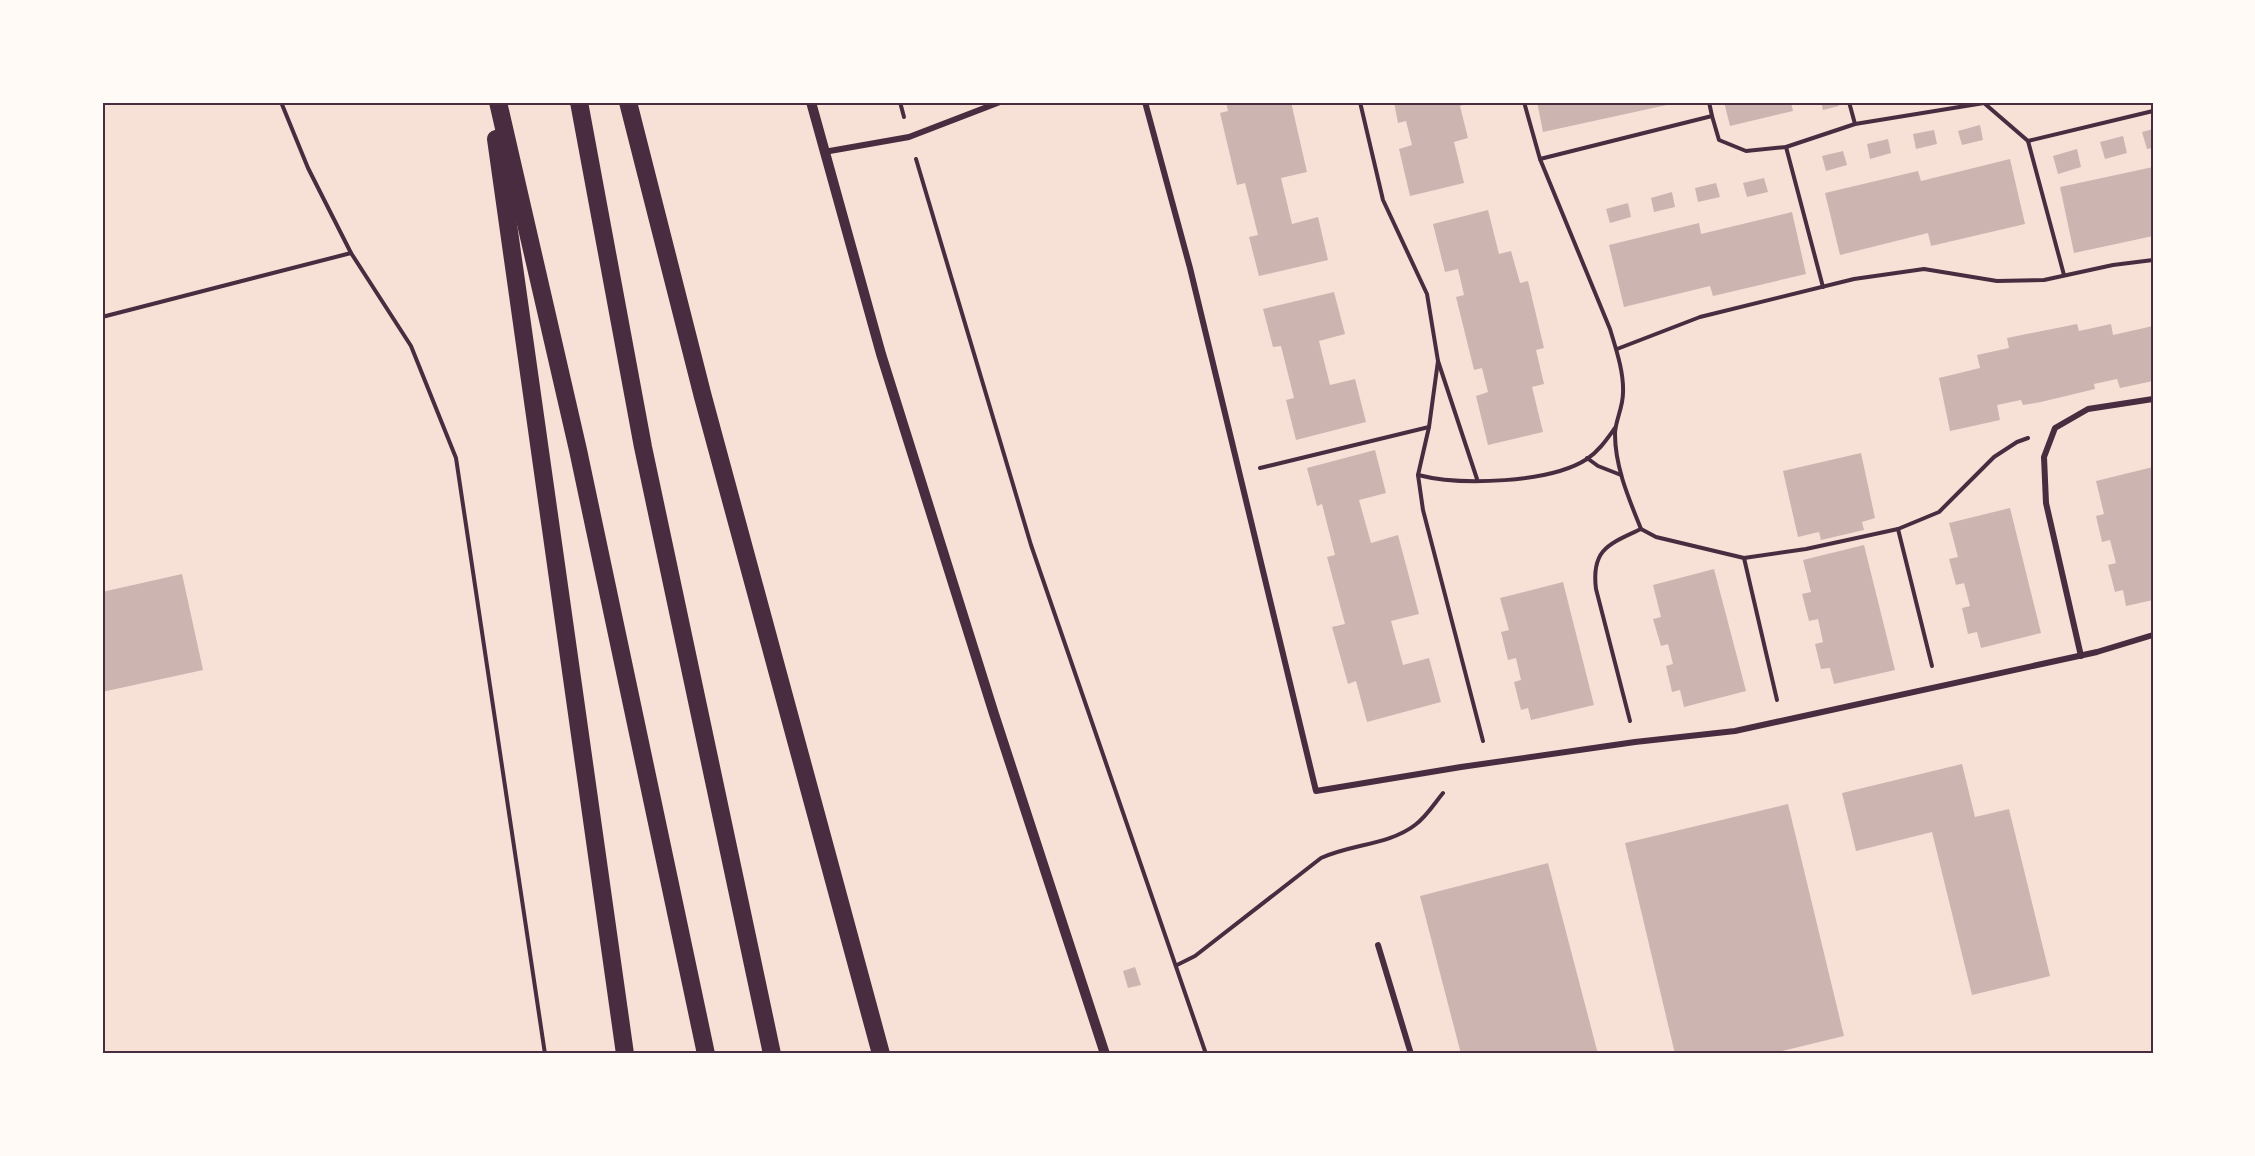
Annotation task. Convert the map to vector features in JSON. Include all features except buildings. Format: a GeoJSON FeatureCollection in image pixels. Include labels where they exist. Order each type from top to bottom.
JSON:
{"type":"FeatureCollection","features":[{"type":"Feature","properties":{"kind":"highway"},"geometry":{"type":"LineString","coordinates":[[490,102],[626,1054]]}},
{"type":"Feature","properties":{"kind":"highway"},"geometry":{"type":"LineString","coordinates":[[498,102],[578,450],[706,1054]]}},
{"type":"Feature","properties":{"kind":"highway"},"geometry":{"type":"LineString","coordinates":[[579,102],[643,447],[772,1054]]}},
{"type":"Feature","properties":{"kind":"highway"},"geometry":{"type":"LineString","coordinates":[[628,102],[706,408],[881,1054]]}},
{"type":"Feature","properties":{"kind":"street"},"geometry":{"type":"LineString","coordinates":[[811,102],[881,354],[997,725],[1105,1054]]}},
{"type":"Feature","properties":{"kind":"street"},"geometry":{"type":"LineString","coordinates":[[824,152],[909,137],[1000,102]]}},
{"type":"Feature","properties":{"kind":"street"},"geometry":{"type":"LineString","coordinates":[[1145,102],[1190,268],[1316,791],[1635,742],[1735,731],[2081,656],[2153,634]]}},
{"type":"Feature","properties":{"kind":"street"},"geometry":{"type":"LineString","coordinates":[[2081,656],[2046,504],[2044,457],[2055,428],[2088,409],[2153,399]]}},
{"type":"Feature","properties":{"kind":"street"},"geometry":{"type":"LineString","coordinates":[[1378,945],[1411,1054]]}},
{"type":"Feature","properties":{"kind":"path"},"geometry":{"type":"LineString","coordinates":[[281,102],[308,168],[351,253],[411,346],[456,458],[545,1054]]}},
{"type":"Feature","properties":{"kind":"path"},"geometry":{"type":"LineString","coordinates":[[900,102],[1031,545],[1206,1054]]}},
{"type":"Feature","properties":{"kind":"path"},"geometry":{"type":"LineString","coordinates":[[1360,102],[1383,200],[1427,294],[1438,361],[1477,479]]}},
{"type":"Feature","properties":{"kind":"path"},"geometry":{"type":"LineString","coordinates":[[1524,102],[1540,159],[1617,349],[1623,392],[1621,414],[1615,435],[1621,475],[1641,529],[1656,537],[1744,558],[1806,549],[1898,529],[1939,512],[1994,457],[2017,442],[2055,428]]}},
{"type":"Feature","properties":{"kind":"path"},"geometry":{"type":"LineString","coordinates":[[1709,102],[1719,140],[1746,151],[1786,147],[1855,124],[1984,102],[2028,141],[2064,275]]}},
{"type":"Feature","properties":{"kind":"path"},"geometry":{"type":"LineString","coordinates":[[1849,102],[1855,124]]}},
{"type":"Feature","properties":{"kind":"path"},"geometry":{"type":"LineString","coordinates":[[2028,141],[2153,111]]}},
{"type":"Feature","properties":{"kind":"path"},"geometry":{"type":"LineString","coordinates":[[1540,159],[1712,116]]}},
{"type":"Feature","properties":{"kind":"path"},"geometry":{"type":"LineString","coordinates":[[1786,147],[1823,287]]}},
{"type":"Feature","properties":{"kind":"path"},"geometry":{"type":"LineString","coordinates":[[102,317],[351,253]]}},
{"type":"Feature","properties":{"kind":"path"},"geometry":{"type":"LineString","coordinates":[[1617,349],[1700,317],[1854,279],[1924,269],[1997,281],[2044,280],[2113,265],[2153,260]]}},
{"type":"Feature","properties":{"kind":"path"},"geometry":{"type":"LineString","coordinates":[[1438,361],[1429,427],[1418,475],[1424,510],[1489,763]]}},
{"type":"Feature","properties":{"kind":"path"},"geometry":{"type":"LineString","coordinates":[[1239,473],[1429,427]]}},
{"type":"Feature","properties":{"kind":"path"},"geometry":{"type":"LineString","coordinates":[[1418,475],[1430,478],[1530,478],[1573,466],[1587,458],[1598,450],[1616,427]]}},
{"type":"Feature","properties":{"kind":"path"},"geometry":{"type":"LineString","coordinates":[[1587,458],[1598,466],[1621,475]]}},
{"type":"Feature","properties":{"kind":"path"},"geometry":{"type":"LineString","coordinates":[[1635,742],[1599,599],[1594,570],[1599,557],[1606,548],[1641,529]]}},
{"type":"Feature","properties":{"kind":"path"},"geometry":{"type":"LineString","coordinates":[[1898,529],[1937,687]]}},
{"type":"Feature","properties":{"kind":"path"},"geometry":{"type":"LineString","coordinates":[[1744,558],[1782,721]]}},
{"type":"Feature","properties":{"kind":"path"},"geometry":{"type":"LineString","coordinates":[[1177,965],[1194,956],[1321,858],[1395,836],[1414,826],[1461,767]]}}]}
